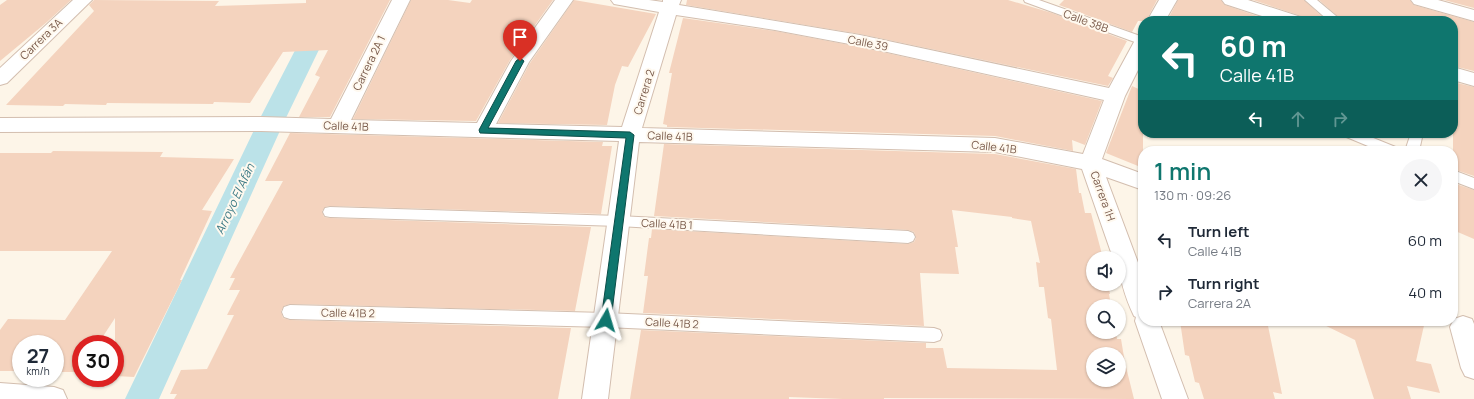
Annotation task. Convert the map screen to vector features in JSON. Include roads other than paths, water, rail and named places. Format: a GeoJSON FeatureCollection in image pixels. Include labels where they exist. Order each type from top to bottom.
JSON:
{"type":"FeatureCollection","features":[{"type":"Feature","properties":{"kind":"street","name":"Carrera 3A"},"geometry":{"type":"LineString","coordinates":[[0,79],[83,0]]}},
{"type":"Feature","properties":{"kind":"street","name":"Carrera 2A 1"},"geometry":{"type":"LineString","coordinates":[[338,126],[401,0]]}},
{"type":"Feature","properties":{"kind":"street"},"geometry":{"type":"LineString","coordinates":[[483,130],[520,61],[564,0]]}},
{"type":"Feature","properties":{"kind":"street","name":"Calle 39"},"geometry":{"type":"LineString","coordinates":[[620,0],[671,5],[876,44],[1023,74],[1115,96]]}},
{"type":"Feature","properties":{"kind":"street"},"geometry":{"type":"LineString","coordinates":[[1159,16],[1168,0]]}},
{"type":"Feature","properties":{"kind":"street"},"geometry":{"type":"LineString","coordinates":[[1231,0],[1280,16]]}},
{"type":"Feature","properties":{"kind":"street"},"geometry":{"type":"LineString","coordinates":[[1420,0],[1474,16]]}},
{"type":"Feature","properties":{"kind":"street","name":"Carrera 2"},"geometry":{"type":"LineString","coordinates":[[595,399],[630,135],[671,5]]}},
{"type":"Feature","properties":{"kind":"street","name":"Carrera 1H"},"geometry":{"type":"LineString","coordinates":[[1138,52],[1115,96],[1090,163],[1138,295]]}},
{"type":"Feature","properties":{"kind":"street"},"geometry":{"type":"LineString","coordinates":[[1458,75],[1474,80]]}},
{"type":"Feature","properties":{"kind":"street","name":"Calle 41B"},"geometry":{"type":"LineString","coordinates":[[0,125],[261,124],[995,145],[1090,163],[1138,180]]}},
{"type":"Feature","properties":{"kind":"street"},"geometry":{"type":"LineString","coordinates":[[1149,326],[1175,399]]}},
{"type":"Feature","properties":{"kind":"street"},"geometry":{"type":"LineString","coordinates":[[1463,326],[1474,368]]}},
{"type":"Feature","properties":{"kind":"street"},"geometry":{"type":"LineString","coordinates":[[0,395],[54,399]]}},
{"type":"Feature","properties":{"kind":"lane","name":"Calle 38B"},"geometry":{"type":"LineString","coordinates":[[1029,0],[1138,40]]}},
{"type":"Feature","properties":{"kind":"lane"},"geometry":{"type":"LineString","coordinates":[[1310,0],[1330,16]]}},
{"type":"Feature","properties":{"kind":"lane"},"geometry":{"type":"LineString","coordinates":[[1361,138],[1381,146]]}},
{"type":"Feature","properties":{"kind":"lane"},"geometry":{"type":"LineString","coordinates":[[1458,177],[1474,184]]}},
{"type":"Feature","properties":{"kind":"lane","name":"Calle 41B 1"},"geometry":{"type":"LineString","coordinates":[[330,212],[619,222],[908,237]]}},
{"type":"Feature","properties":{"kind":"lane","name":"Calle 41B 2"},"geometry":{"type":"LineString","coordinates":[[290,312],[606,320],[934,335]]}},
{"type":"Feature","properties":{"kind":"waterway","name":"Arroyo El Afán"},"geometry":{"type":"LineString","coordinates":[[142,399],[270,124],[332,0]]}}]}
